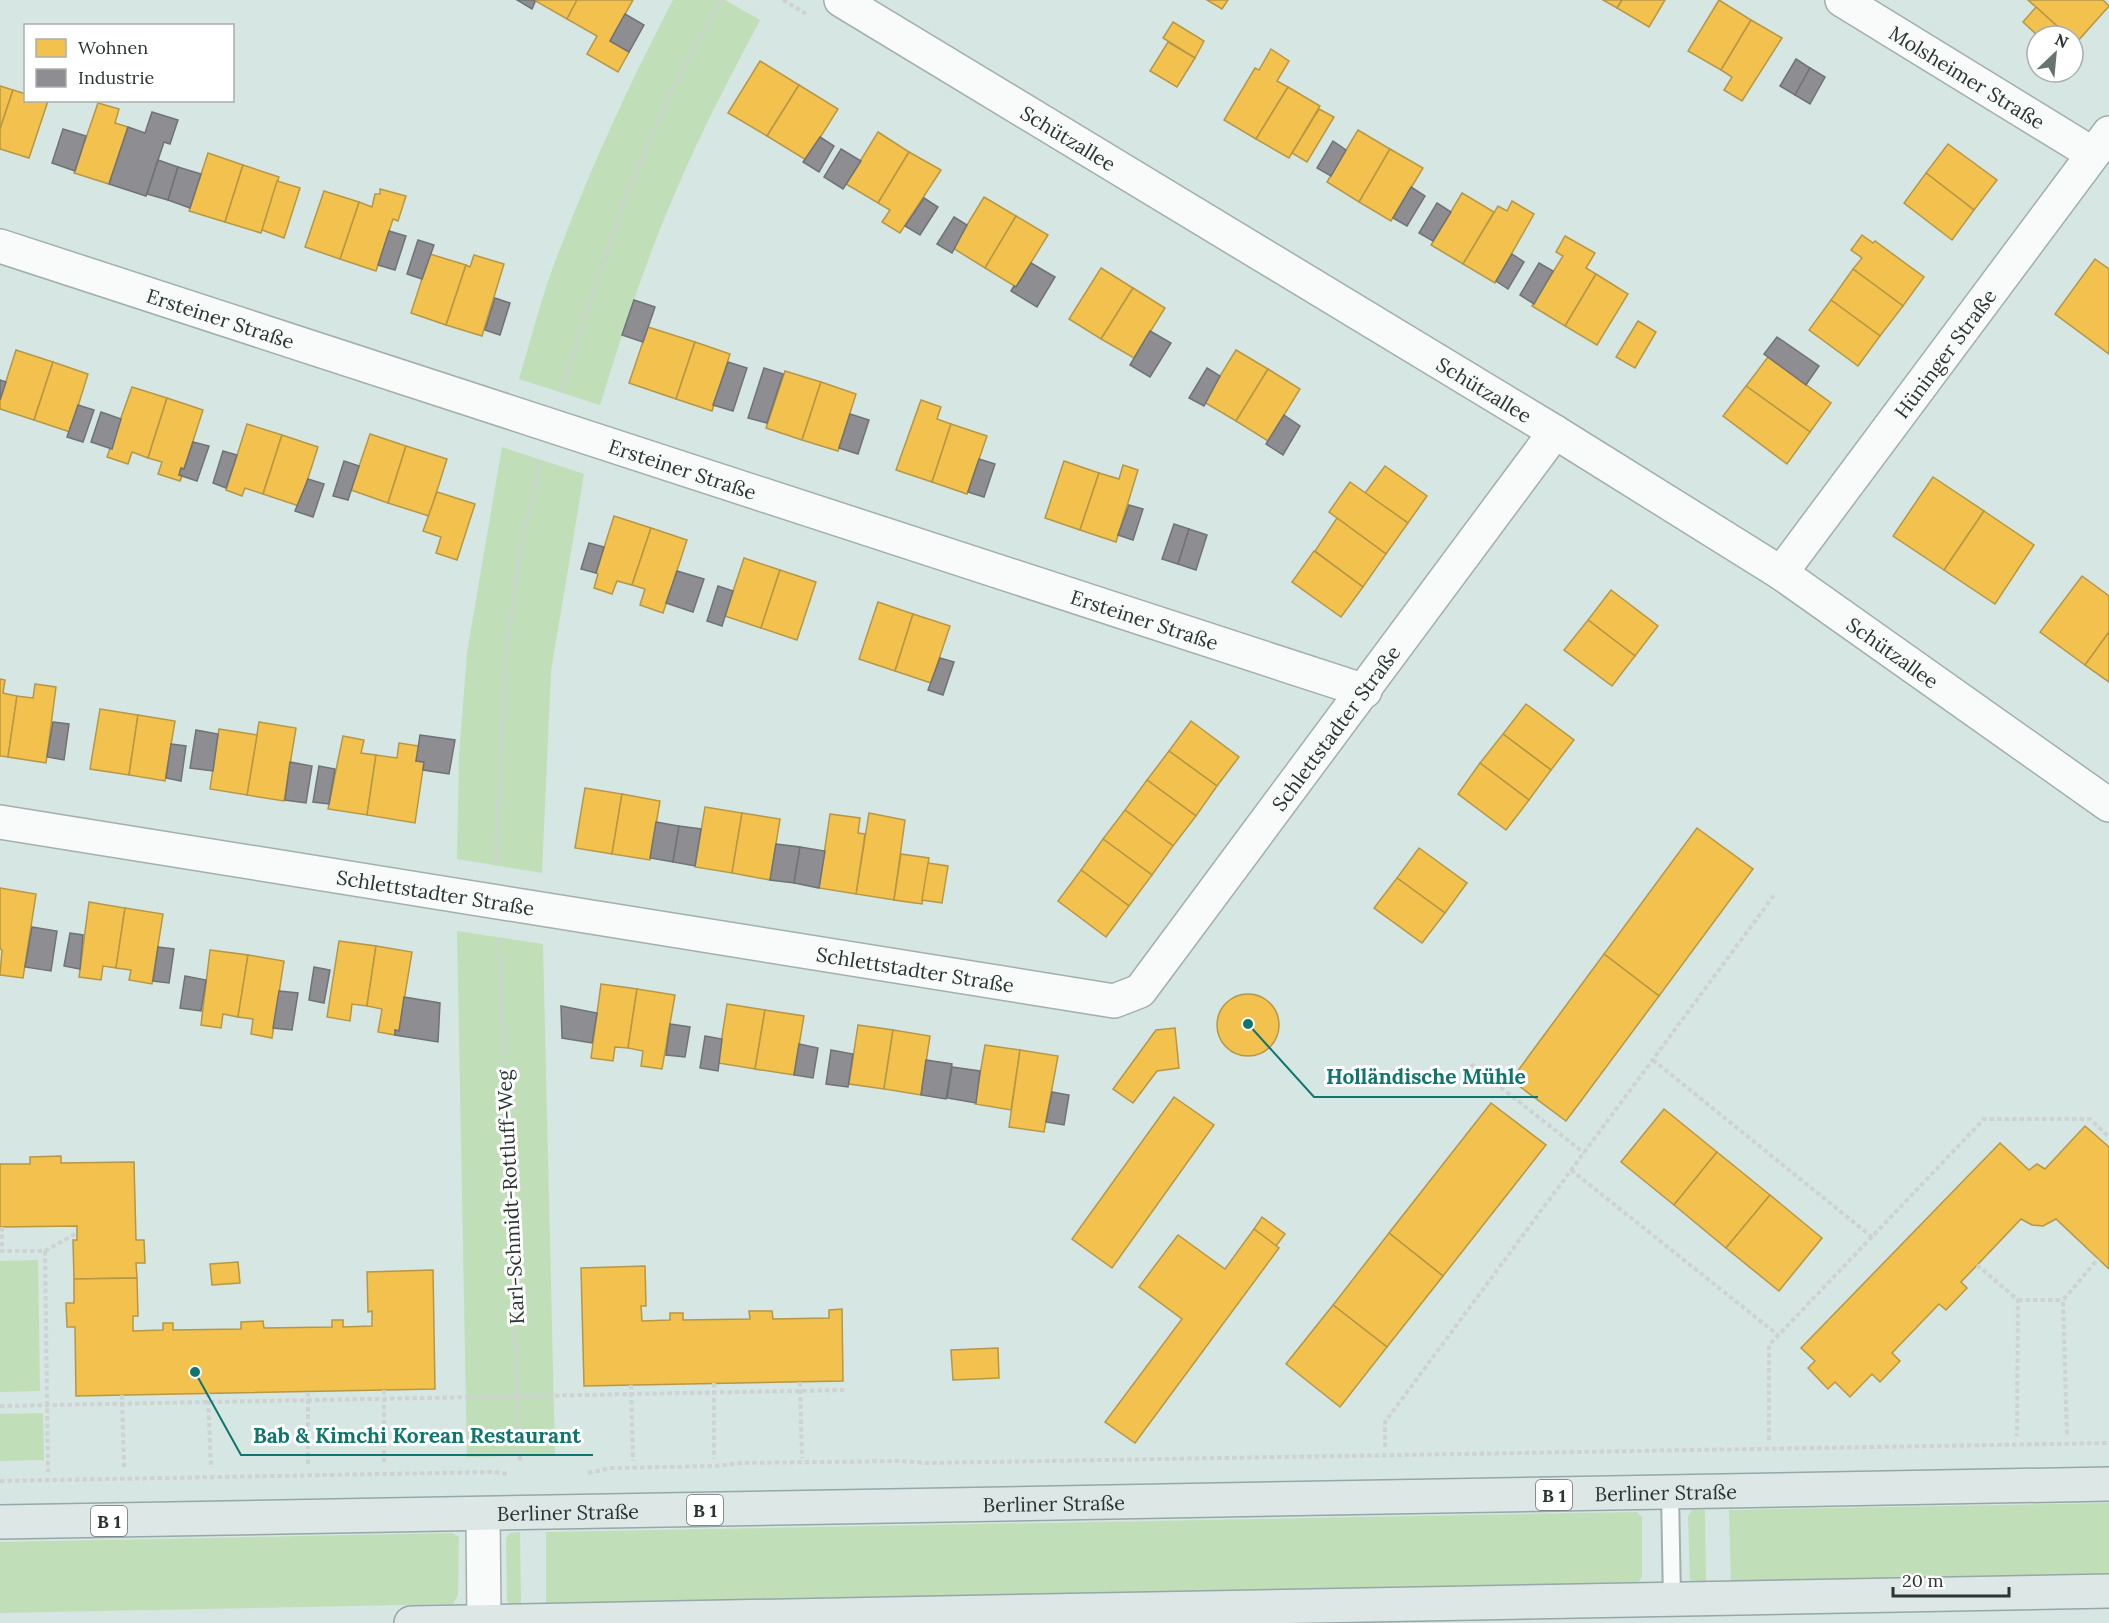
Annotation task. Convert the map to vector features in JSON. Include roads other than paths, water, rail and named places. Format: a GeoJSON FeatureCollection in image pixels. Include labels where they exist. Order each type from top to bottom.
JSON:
{"type":"FeatureCollection","features":[{"type":"Feature","properties":{"kind":"main road","name":"Berliner Straße"},"geometry":{"type":"LineString","coordinates":[[0,1522],[2109,1484]]}},
{"type":"Feature","properties":{"kind":"main road"},"geometry":{"type":"LineString","coordinates":[[411,1623],[915,1618],[1672,1599],[2109,1591]]}},
{"type":"Feature","properties":{"kind":"street","name":"Schützallee"},"geometry":{"type":"LineString","coordinates":[[841,0],[1555,432],[1782,573],[2109,805]]}},
{"type":"Feature","properties":{"kind":"street","name":"Molsheimer Straße"},"geometry":{"type":"LineString","coordinates":[[1842,0],[2101,143]]}},
{"type":"Feature","properties":{"kind":"street","name":"Hüninger Straße"},"geometry":{"type":"LineString","coordinates":[[1782,573],[2101,143]]}},
{"type":"Feature","properties":{"kind":"street","name":"Ersteiner Straße"},"geometry":{"type":"LineString","coordinates":[[0,246],[1365,691]]}},
{"type":"Feature","properties":{"kind":"street","name":"Schlettstadter Straße"},"geometry":{"type":"LineString","coordinates":[[0,822],[1114,1002],[1140,991],[1365,691],[1555,432]]}},
{"type":"Feature","properties":{"kind":"street"},"geometry":{"type":"LineString","coordinates":[[483,1514],[484,1622]]}},
{"type":"Feature","properties":{"kind":"lane"},"geometry":{"type":"LineString","coordinates":[[1670,1492],[1672,1599]]}},
{"type":"Feature","properties":{"kind":"place","name":"Holländische Mühle"},"geometry":{"type":"Point","coordinates":[1248,1024]}},
{"type":"Feature","properties":{"kind":"place","name":"Bab & Kimchi Korean Restaurant"},"geometry":{"type":"Point","coordinates":[195,1372]}}]}
